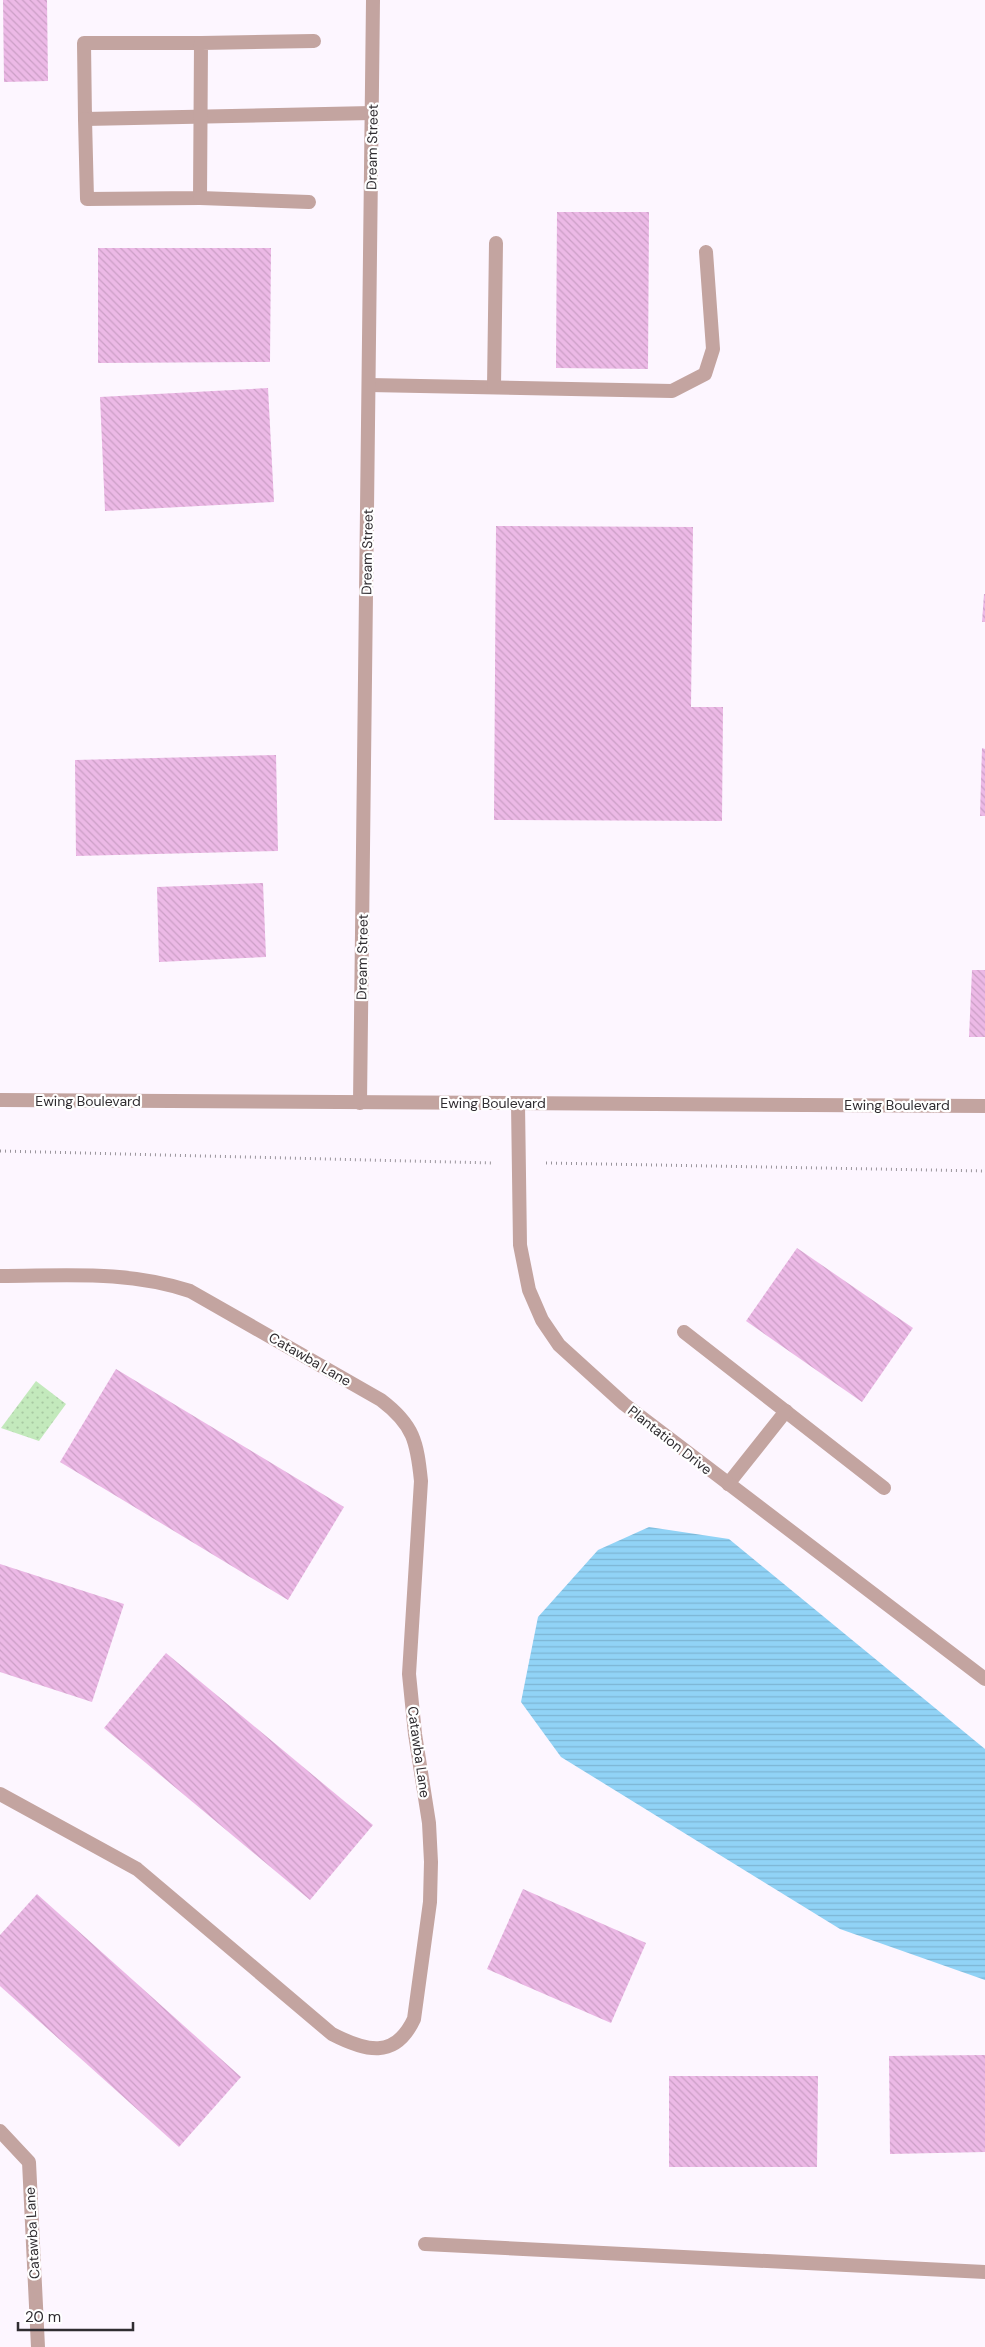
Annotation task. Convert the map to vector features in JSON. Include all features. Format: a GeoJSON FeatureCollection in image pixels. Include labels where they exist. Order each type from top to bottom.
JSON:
{"type":"FeatureCollection","features":[{"type":"Feature","properties":{"kind":"street","name":"Dream Street"},"geometry":{"type":"LineString","coordinates":[[360,1103],[374,0]]}},
{"type":"Feature","properties":{"kind":"street"},"geometry":{"type":"LineString","coordinates":[[309,202],[200,198],[87,199],[84,44],[314,41]]}},
{"type":"Feature","properties":{"kind":"street"},"geometry":{"type":"LineString","coordinates":[[200,198],[201,42]]}},
{"type":"Feature","properties":{"kind":"street"},"geometry":{"type":"LineString","coordinates":[[85,120],[372,113]]}},
{"type":"Feature","properties":{"kind":"street"},"geometry":{"type":"LineString","coordinates":[[494,387],[496,243]]}},
{"type":"Feature","properties":{"kind":"street"},"geometry":{"type":"LineString","coordinates":[[369,385],[672,391],[706,374],[713,350],[706,252]]}},
{"type":"Feature","properties":{"kind":"street","name":"Ewing Boulevard"},"geometry":{"type":"LineString","coordinates":[[0,1100],[518,1104],[584,1102],[985,1106]]}},
{"type":"Feature","properties":{"kind":"street","name":"Plantation Drive"},"geometry":{"type":"LineString","coordinates":[[518,1104],[520,1246],[529,1290],[542,1320],[559,1345],[624,1404],[985,1679]]}},
{"type":"Feature","properties":{"kind":"street","name":"Catawba Lane"},"geometry":{"type":"LineString","coordinates":[[0,1276],[124,1276],[166,1283],[190,1291],[381,1400],[398,1413],[414,1438],[418,1449],[421,1481],[409,1674],[415,1734],[429,1822],[432,1862],[430,1902],[414,2019],[409,2030],[396,2042],[379,2049],[354,2046],[332,2034],[311,2019],[206,1926],[137,1869],[0,1794]]}},
{"type":"Feature","properties":{"kind":"street"},"geometry":{"type":"LineString","coordinates":[[684,1332],[884,1488]]}},
{"type":"Feature","properties":{"kind":"street"},"geometry":{"type":"LineString","coordinates":[[728,1484],[786,1411]]}},
{"type":"Feature","properties":{"kind":"street","name":"Catawba Lane"},"geometry":{"type":"LineString","coordinates":[[0,2131],[29,2162],[38,2347]]}},
{"type":"Feature","properties":{"kind":"street"},"geometry":{"type":"LineString","coordinates":[[425,2244],[985,2272]]}},
{"type":"Feature","properties":{"kind":"path"},"geometry":{"type":"LineString","coordinates":[[0,1151],[498,1163]]}},
{"type":"Feature","properties":{"kind":"path"},"geometry":{"type":"LineString","coordinates":[[558,1162],[985,1171]]}},
{"type":"Feature","properties":{"kind":"green space"},"geometry":{"type":"Polygon","coordinates":[[[36,1381],[66,1404],[39,1441],[1,1428],[36,1381]]]}},
{"type":"Feature","properties":{"kind":"water"},"geometry":{"type":"Polygon","coordinates":[[[649,1527],[729,1539],[985,1749],[985,1980],[840,1929],[561,1757],[521,1702],[538,1617],[598,1550],[649,1527]]]}},
{"type":"Feature","properties":{"kind":"building"},"geometry":{"type":"Polygon","coordinates":[[[3,0],[47,0],[48,81],[4,82],[3,0]]]}},
{"type":"Feature","properties":{"kind":"building"},"geometry":{"type":"Polygon","coordinates":[[[557,212],[649,212],[648,369],[556,368],[557,212]]]}},
{"type":"Feature","properties":{"kind":"building"},"geometry":{"type":"Polygon","coordinates":[[[98,248],[271,248],[270,362],[98,363],[98,248]]]}},
{"type":"Feature","properties":{"kind":"building"},"geometry":{"type":"Polygon","coordinates":[[[268,388],[274,502],[105,511],[100,397],[268,388]]]}},
{"type":"Feature","properties":{"kind":"building"},"geometry":{"type":"Polygon","coordinates":[[[496,526],[693,527],[691,707],[723,707],[722,821],[494,820],[496,526]]]}},
{"type":"Feature","properties":{"kind":"building"},"geometry":{"type":"Polygon","coordinates":[[[984,594],[985,622],[982,622],[984,594]]]}},
{"type":"Feature","properties":{"kind":"building"},"geometry":{"type":"Polygon","coordinates":[[[982,748],[985,749],[985,816],[980,816],[982,748]]]}},
{"type":"Feature","properties":{"kind":"building"},"geometry":{"type":"Polygon","coordinates":[[[276,755],[278,851],[76,856],[75,760],[276,755]]]}},
{"type":"Feature","properties":{"kind":"building"},"geometry":{"type":"Polygon","coordinates":[[[263,883],[266,957],[159,962],[157,887],[263,883]]]}},
{"type":"Feature","properties":{"kind":"building"},"geometry":{"type":"Polygon","coordinates":[[[972,970],[985,970],[985,1037],[969,1037],[972,970]]]}},
{"type":"Feature","properties":{"kind":"building"},"geometry":{"type":"Polygon","coordinates":[[[797,1248],[913,1328],[862,1402],[746,1321],[797,1248]]]}},
{"type":"Feature","properties":{"kind":"building"},"geometry":{"type":"Polygon","coordinates":[[[116,1369],[344,1507],[288,1600],[60,1462],[116,1369]]]}},
{"type":"Feature","properties":{"kind":"building"},"geometry":{"type":"Polygon","coordinates":[[[0,1564],[124,1604],[92,1702],[0,1672],[0,1564]]]}},
{"type":"Feature","properties":{"kind":"building"},"geometry":{"type":"Polygon","coordinates":[[[166,1653],[373,1825],[310,1900],[104,1728],[166,1653]]]}},
{"type":"Feature","properties":{"kind":"building"},"geometry":{"type":"Polygon","coordinates":[[[523,1889],[646,1943],[611,2023],[487,1969],[523,1889]]]}},
{"type":"Feature","properties":{"kind":"building"},"geometry":{"type":"Polygon","coordinates":[[[37,1894],[241,2077],[179,2147],[0,1986],[0,1935],[37,1894]]]}},
{"type":"Feature","properties":{"kind":"building"},"geometry":{"type":"Polygon","coordinates":[[[985,2055],[985,2152],[890,2154],[889,2056],[985,2055]]]}},
{"type":"Feature","properties":{"kind":"building"},"geometry":{"type":"Polygon","coordinates":[[[669,2076],[818,2076],[817,2167],[669,2167],[669,2076]]]}}]}
